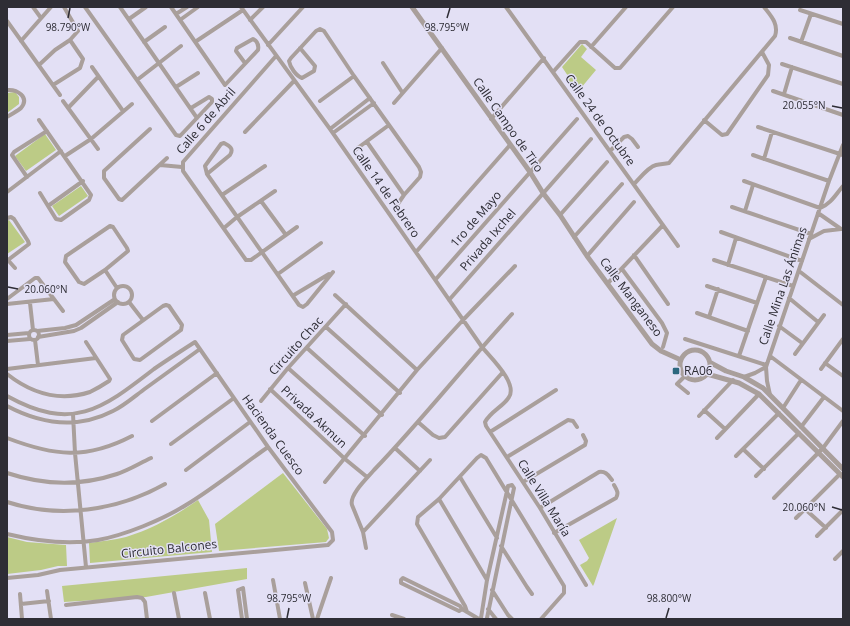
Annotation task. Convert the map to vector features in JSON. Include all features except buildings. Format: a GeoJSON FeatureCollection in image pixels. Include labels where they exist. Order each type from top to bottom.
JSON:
{"type":"FeatureCollection","features":[{"type":"Feature","properties":{"kind":"street"},"geometry":{"type":"LineString","coordinates":[[33,7],[41,18]]}},
{"type":"Feature","properties":{"kind":"street"},"geometry":{"type":"LineString","coordinates":[[21,41],[51,7]]}},
{"type":"Feature","properties":{"kind":"street"},"geometry":{"type":"LineString","coordinates":[[39,65],[55,50],[70,40],[78,31],[64,7]]}},
{"type":"Feature","properties":{"kind":"street"},"geometry":{"type":"LineString","coordinates":[[85,7],[176,135],[180,136],[212,102],[212,99],[209,97],[191,108]]}},
{"type":"Feature","properties":{"kind":"street"},"geometry":{"type":"LineString","coordinates":[[120,7],[197,118]]}},
{"type":"Feature","properties":{"kind":"street"},"geometry":{"type":"LineString","coordinates":[[128,19],[146,7]]}},
{"type":"Feature","properties":{"kind":"street"},"geometry":{"type":"LineString","coordinates":[[171,7],[226,86],[258,50],[259,45],[253,39],[237,48],[236,51],[245,63]]}},
{"type":"Feature","properties":{"kind":"street"},"geometry":{"type":"LineString","coordinates":[[176,14],[187,7]]}},
{"type":"Feature","properties":{"kind":"street"},"geometry":{"type":"LineString","coordinates":[[180,20],[198,7]]}},
{"type":"Feature","properties":{"kind":"street"},"geometry":{"type":"LineString","coordinates":[[250,20],[263,7]]}},
{"type":"Feature","properties":{"kind":"street"},"geometry":{"type":"LineString","coordinates":[[268,45],[303,7]]}},
{"type":"Feature","properties":{"kind":"street","name":"Calle Campo de Tiro"},"geometry":{"type":"LineString","coordinates":[[412,7],[530,172],[587,256]]}},
{"type":"Feature","properties":{"kind":"street","name":"Calle 24 de Octubre"},"geometry":{"type":"LineString","coordinates":[[506,7],[678,246]]}},
{"type":"Feature","properties":{"kind":"street"},"geometry":{"type":"LineString","coordinates":[[591,47],[626,7]]}},
{"type":"Feature","properties":{"kind":"street"},"geometry":{"type":"LineString","coordinates":[[553,72],[580,42],[586,42],[615,68],[620,68],[673,7]]}},
{"type":"Feature","properties":{"kind":"street"},"geometry":{"type":"LineString","coordinates":[[634,184],[650,168],[656,165],[669,163],[776,36],[776,25],[764,7]]}},
{"type":"Feature","properties":{"kind":"street"},"geometry":{"type":"LineString","coordinates":[[195,42],[242,8]]}},
{"type":"Feature","properties":{"kind":"street","name":"Calle 14 de Febrero"},"geometry":{"type":"LineString","coordinates":[[242,8],[331,131],[482,347],[503,372],[512,390],[509,397],[488,417],[485,422]]}},
{"type":"Feature","properties":{"kind":"street"},"geometry":{"type":"LineString","coordinates":[[800,10],[843,24]]}},
{"type":"Feature","properties":{"kind":"street"},"geometry":{"type":"LineString","coordinates":[[801,42],[811,14]]}},
{"type":"Feature","properties":{"kind":"street"},"geometry":{"type":"LineString","coordinates":[[7,21],[60,95]]}},
{"type":"Feature","properties":{"kind":"street"},"geometry":{"type":"LineString","coordinates":[[144,42],[165,26]]}},
{"type":"Feature","properties":{"kind":"street"},"geometry":{"type":"LineString","coordinates":[[300,48],[315,68],[314,71],[302,78],[299,78],[289,61],[300,48],[316,32],[320,29],[324,31],[419,167],[421,172],[420,177],[395,208]]}},
{"type":"Feature","properties":{"kind":"street"},"geometry":{"type":"LineString","coordinates":[[790,38],[843,56]]}},
{"type":"Feature","properties":{"kind":"street"},"geometry":{"type":"LineString","coordinates":[[53,85],[80,68],[82,64],[83,59],[70,40]]}},
{"type":"Feature","properties":{"kind":"street"},"geometry":{"type":"LineString","coordinates":[[136,80],[181,46]]}},
{"type":"Feature","properties":{"kind":"street"},"geometry":{"type":"LineString","coordinates":[[394,103],[402,92],[442,48]]}},
{"type":"Feature","properties":{"kind":"street"},"geometry":{"type":"LineString","coordinates":[[704,120],[717,132],[722,135],[727,134],[768,75],[769,65],[762,52]]}},
{"type":"Feature","properties":{"kind":"street","name":"Calle 6 de Abril"},"geometry":{"type":"LineString","coordinates":[[262,252],[246,260],[183,171],[182,167],[183,162],[276,56]]}},
{"type":"Feature","properties":{"kind":"street"},"geometry":{"type":"LineString","coordinates":[[491,119],[544,58]]}},
{"type":"Feature","properties":{"kind":"street"},"geometry":{"type":"LineString","coordinates":[[383,63],[402,92]]}},
{"type":"Feature","properties":{"kind":"street"},"geometry":{"type":"LineString","coordinates":[[782,64],[843,84]]}},
{"type":"Feature","properties":{"kind":"street"},"geometry":{"type":"LineString","coordinates":[[92,67],[123,111]]}},
{"type":"Feature","properties":{"kind":"street"},"geometry":{"type":"LineString","coordinates":[[784,94],[792,67]]}},
{"type":"Feature","properties":{"kind":"street"},"geometry":{"type":"LineString","coordinates":[[176,87],[198,73]]}},
{"type":"Feature","properties":{"kind":"street"},"geometry":{"type":"LineString","coordinates":[[320,101],[354,76]]}},
{"type":"Feature","properties":{"kind":"street"},"geometry":{"type":"LineString","coordinates":[[68,108],[98,77]]}},
{"type":"Feature","properties":{"kind":"street"},"geometry":{"type":"LineString","coordinates":[[245,132],[294,81]]}},
{"type":"Feature","properties":{"kind":"street"},"geometry":{"type":"LineString","coordinates":[[7,90],[16,90],[22,94],[24,101],[21,108],[7,117]]}},
{"type":"Feature","properties":{"kind":"street"},"geometry":{"type":"LineString","coordinates":[[773,91],[843,115]]}},
{"type":"Feature","properties":{"kind":"street"},"geometry":{"type":"LineString","coordinates":[[331,131],[370,98]]}},
{"type":"Feature","properties":{"kind":"street"},"geometry":{"type":"LineString","coordinates":[[63,101],[98,149]]}},
{"type":"Feature","properties":{"kind":"street"},"geometry":{"type":"LineString","coordinates":[[331,131],[374,103]]}},
{"type":"Feature","properties":{"kind":"street"},"geometry":{"type":"LineString","coordinates":[[65,156],[91,139],[132,104]]}},
{"type":"Feature","properties":{"kind":"street","name":"1ro de Mayo"},"geometry":{"type":"LineString","coordinates":[[436,280],[577,119]]}},
{"type":"Feature","properties":{"kind":"street"},"geometry":{"type":"LineString","coordinates":[[39,120],[83,181],[91,195],[91,198],[62,220],[56,219],[40,193]]}},
{"type":"Feature","properties":{"kind":"street"},"geometry":{"type":"LineString","coordinates":[[355,150],[389,125]]}},
{"type":"Feature","properties":{"kind":"street"},"geometry":{"type":"LineString","coordinates":[[758,127],[841,154]]}},
{"type":"Feature","properties":{"kind":"street"},"geometry":{"type":"LineString","coordinates":[[150,129],[104,171],[104,178],[119,199],[122,200],[125,199],[167,158]]}},
{"type":"Feature","properties":{"kind":"street"},"geometry":{"type":"LineString","coordinates":[[27,177],[12,154],[47,131]]}},
{"type":"Feature","properties":{"kind":"street"},"geometry":{"type":"LineString","coordinates":[[764,159],[772,132]]}},
{"type":"Feature","properties":{"kind":"street"},"geometry":{"type":"LineString","coordinates":[[610,152],[624,137],[628,136],[638,147]]}},
{"type":"Feature","properties":{"kind":"street","name":"Privada Ixchel"},"geometry":{"type":"LineString","coordinates":[[449,300],[591,139]]}},
{"type":"Feature","properties":{"kind":"street"},"geometry":{"type":"LineString","coordinates":[[367,142],[404,195]]}},
{"type":"Feature","properties":{"kind":"street"},"geometry":{"type":"LineString","coordinates":[[207,174],[230,155],[232,149],[228,145],[224,143],[221,144],[205,166],[207,174],[299,305],[303,307],[307,304],[333,272],[294,296]]}},
{"type":"Feature","properties":{"kind":"street"},"geometry":{"type":"LineString","coordinates":[[416,252],[510,145]]}},
{"type":"Feature","properties":{"kind":"street","name":"Calle Mina Las Ánimas"},"geometry":{"type":"LineString","coordinates":[[771,400],[766,366],[818,212],[829,181],[841,154],[843,145]]}},
{"type":"Feature","properties":{"kind":"street"},"geometry":{"type":"LineString","coordinates":[[7,192],[61,151]]}},
{"type":"Feature","properties":{"kind":"street"},"geometry":{"type":"LineString","coordinates":[[753,155],[829,181]]}},
{"type":"Feature","properties":{"kind":"street"},"geometry":{"type":"LineString","coordinates":[[560,215],[607,162]]}},
{"type":"Feature","properties":{"kind":"street"},"geometry":{"type":"LineString","coordinates":[[160,165],[182,167]]}},
{"type":"Feature","properties":{"kind":"street"},"geometry":{"type":"LineString","coordinates":[[222,195],[265,166]]}},
{"type":"Feature","properties":{"kind":"street"},"geometry":{"type":"LineString","coordinates":[[48,206],[83,181]]}},
{"type":"Feature","properties":{"kind":"street"},"geometry":{"type":"LineString","coordinates":[[744,181],[820,208],[826,206],[843,186]]}},
{"type":"Feature","properties":{"kind":"street"},"geometry":{"type":"LineString","coordinates":[[574,237],[622,184]]}},
{"type":"Feature","properties":{"kind":"street"},"geometry":{"type":"LineString","coordinates":[[745,211],[753,185]]}},
{"type":"Feature","properties":{"kind":"street"},"geometry":{"type":"LineString","coordinates":[[224,228],[237,217],[275,191]]}},
{"type":"Feature","properties":{"kind":"street"},"geometry":{"type":"LineString","coordinates":[[261,201],[286,235]]}},
{"type":"Feature","properties":{"kind":"street"},"geometry":{"type":"LineString","coordinates":[[587,256],[634,202]]}},
{"type":"Feature","properties":{"kind":"street"},"geometry":{"type":"LineString","coordinates":[[732,207],[811,234]]}},
{"type":"Feature","properties":{"kind":"street"},"geometry":{"type":"LineString","coordinates":[[818,212],[842,229]]}},
{"type":"Feature","properties":{"kind":"street"},"geometry":{"type":"LineString","coordinates":[[7,218],[14,218],[29,244],[7,259],[15,268]]}},
{"type":"Feature","properties":{"kind":"street"},"geometry":{"type":"LineString","coordinates":[[608,283],[663,225]]}},
{"type":"Feature","properties":{"kind":"street"},"geometry":{"type":"LineString","coordinates":[[110,226],[113,227],[128,251],[105,270],[82,284],[65,262],[65,259],[66,256],[110,226]]}},
{"type":"Feature","properties":{"kind":"street"},"geometry":{"type":"LineString","coordinates":[[262,252],[297,227]]}},
{"type":"Feature","properties":{"kind":"street"},"geometry":{"type":"LineString","coordinates":[[809,239],[824,231],[842,229]]}},
{"type":"Feature","properties":{"kind":"street"},"geometry":{"type":"LineString","coordinates":[[721,232],[802,261]]}},
{"type":"Feature","properties":{"kind":"street"},"geometry":{"type":"LineString","coordinates":[[728,265],[736,238]]}},
{"type":"Feature","properties":{"kind":"street"},"geometry":{"type":"LineString","coordinates":[[278,274],[321,243]]}},
{"type":"Feature","properties":{"kind":"street"},"geometry":{"type":"LineString","coordinates":[[634,255],[668,304]]}},
{"type":"Feature","properties":{"kind":"street","name":"Calle Manganeso"},"geometry":{"type":"LineString","coordinates":[[587,256],[652,344],[661,351],[681,360]]}},
{"type":"Feature","properties":{"kind":"street"},"geometry":{"type":"LineString","coordinates":[[714,260],[793,286]]}},
{"type":"Feature","properties":{"kind":"street"},"geometry":{"type":"LineString","coordinates":[[325,482],[382,415],[417,370],[515,266]]}},
{"type":"Feature","properties":{"kind":"street"},"geometry":{"type":"LineString","coordinates":[[622,269],[667,333],[663,347]]}},
{"type":"Feature","properties":{"kind":"street"},"geometry":{"type":"LineString","coordinates":[[105,270],[117,288]]}},
{"type":"Feature","properties":{"kind":"street"},"geometry":{"type":"LineString","coordinates":[[798,271],[843,304]]}},
{"type":"Feature","properties":{"kind":"street"},"geometry":{"type":"LineString","coordinates":[[7,299],[35,278],[38,278],[64,311]]}},
{"type":"Feature","properties":{"kind":"street"},"geometry":{"type":"LineString","coordinates":[[739,356],[766,278]]}},
{"type":"Feature","properties":{"kind":"street"},"geometry":{"type":"LineString","coordinates":[[121,286],[129,287],[133,295],[130,302],[122,304],[116,301],[114,295],[117,288],[121,286]]}},
{"type":"Feature","properties":{"kind":"street"},"geometry":{"type":"LineString","coordinates":[[707,286],[757,302]]}},
{"type":"Feature","properties":{"kind":"street"},"geometry":{"type":"LineString","coordinates":[[709,317],[718,289]]}},
{"type":"Feature","properties":{"kind":"street"},"geometry":{"type":"LineString","coordinates":[[335,295],[417,370]]}},
{"type":"Feature","properties":{"kind":"street"},"geometry":{"type":"LineString","coordinates":[[789,298],[818,322]]}},
{"type":"Feature","properties":{"kind":"street"},"geometry":{"type":"LineString","coordinates":[[7,304],[54,299]]}},
{"type":"Feature","properties":{"kind":"street"},"geometry":{"type":"LineString","coordinates":[[7,335],[65,328],[76,325],[116,301]]}},
{"type":"Feature","properties":{"kind":"street"},"geometry":{"type":"LineString","coordinates":[[7,342],[74,331],[81,328],[116,301]]}},
{"type":"Feature","properties":{"kind":"street"},"geometry":{"type":"LineString","coordinates":[[30,302],[38,365]]}},
{"type":"Feature","properties":{"kind":"street"},"geometry":{"type":"LineString","coordinates":[[130,302],[143,320]]}},
{"type":"Feature","properties":{"kind":"street","name":"Circuito Chac"},"geometry":{"type":"LineString","coordinates":[[260,401],[346,304]]}},
{"type":"Feature","properties":{"kind":"street"},"geometry":{"type":"LineString","coordinates":[[166,305],[169,306],[182,327],[181,330],[140,360],[137,360],[134,359],[121,338],[143,320],[166,305]]}},
{"type":"Feature","properties":{"kind":"street"},"geometry":{"type":"LineString","coordinates":[[697,313],[748,331]]}},
{"type":"Feature","properties":{"kind":"street"},"geometry":{"type":"LineString","coordinates":[[366,548],[363,532],[351,501],[353,496],[367,477],[395,448],[512,314]]}},
{"type":"Feature","properties":{"kind":"street"},"geometry":{"type":"LineString","coordinates":[[795,354],[824,315]]}},
{"type":"Feature","properties":{"kind":"street"},"geometry":{"type":"LineString","coordinates":[[779,326],[802,343]]}},
{"type":"Feature","properties":{"kind":"street"},"geometry":{"type":"LineString","coordinates":[[326,327],[400,393]]}},
{"type":"Feature","properties":{"kind":"street"},"geometry":{"type":"LineString","coordinates":[[33,331],[29,337],[35,338]]}},
{"type":"Feature","properties":{"kind":"street"},"geometry":{"type":"LineString","coordinates":[[685,339],[766,366]]}},
{"type":"Feature","properties":{"kind":"street"},"geometry":{"type":"LineString","coordinates":[[821,369],[843,340]]}},
{"type":"Feature","properties":{"kind":"street"},"geometry":{"type":"LineString","coordinates":[[7,374],[21,385],[37,392],[54,396],[70,396],[90,392],[109,381],[110,376],[86,342]]}},
{"type":"Feature","properties":{"kind":"street","name":"Hacienda Cuesco"},"geometry":{"type":"LineString","coordinates":[[73,414],[97,408],[129,389],[158,366],[195,342],[268,447],[332,532],[333,540]]}},
{"type":"Feature","properties":{"kind":"street"},"geometry":{"type":"LineString","coordinates":[[307,348],[382,415]]}},
{"type":"Feature","properties":{"kind":"street"},"geometry":{"type":"LineString","coordinates":[[7,406],[30,417],[49,422],[74,423],[97,418],[114,411],[200,349]]}},
{"type":"Feature","properties":{"kind":"street"},"geometry":{"type":"LineString","coordinates":[[694,350],[699,350],[707,355],[710,363],[711,367],[707,374],[699,380],[694,380],[685,376],[681,369],[681,360],[686,353],[694,350]]}},
{"type":"Feature","properties":{"kind":"street"},"geometry":{"type":"LineString","coordinates":[[770,356],[843,412]]}},
{"type":"Feature","properties":{"kind":"street"},"geometry":{"type":"LineString","coordinates":[[7,369],[96,358]]}},
{"type":"Feature","properties":{"kind":"street"},"geometry":{"type":"LineString","coordinates":[[710,363],[757,384],[799,433],[841,476],[796,518]]}},
{"type":"Feature","properties":{"kind":"street"},"geometry":{"type":"LineString","coordinates":[[825,363],[843,376]]}},
{"type":"Feature","properties":{"kind":"street"},"geometry":{"type":"LineString","coordinates":[[744,377],[755,373],[766,366]]}},
{"type":"Feature","properties":{"kind":"street"},"geometry":{"type":"LineString","coordinates":[[288,368],[364,436]]}},
{"type":"Feature","properties":{"kind":"street"},"geometry":{"type":"LineString","coordinates":[[418,422],[433,435],[439,438],[445,436],[503,372]]}},
{"type":"Feature","properties":{"kind":"street"},"geometry":{"type":"LineString","coordinates":[[152,421],[216,373]]}},
{"type":"Feature","properties":{"kind":"street"},"geometry":{"type":"LineString","coordinates":[[707,374],[733,380],[771,400]]}},
{"type":"Feature","properties":{"kind":"street"},"geometry":{"type":"LineString","coordinates":[[685,376],[677,384],[688,393]]}},
{"type":"Feature","properties":{"kind":"street"},"geometry":{"type":"LineString","coordinates":[[699,416],[733,380]]}},
{"type":"Feature","properties":{"kind":"street"},"geometry":{"type":"LineString","coordinates":[[736,456],[781,411],[801,380]]}},
{"type":"Feature","properties":{"kind":"street","name":"Privada Akmun"},"geometry":{"type":"LineString","coordinates":[[270,389],[345,459],[367,477]]}},
{"type":"Feature","properties":{"kind":"street"},"geometry":{"type":"LineString","coordinates":[[490,432],[556,390]]}},
{"type":"Feature","properties":{"kind":"street"},"geometry":{"type":"LineString","coordinates":[[717,438],[759,394]]}},
{"type":"Feature","properties":{"kind":"street"},"geometry":{"type":"LineString","coordinates":[[7,396],[37,410],[60,414],[73,414],[75,453],[86,567]]}},
{"type":"Feature","properties":{"kind":"street"},"geometry":{"type":"LineString","coordinates":[[801,427],[824,397]]}},
{"type":"Feature","properties":{"kind":"street"},"geometry":{"type":"LineString","coordinates":[[171,444],[234,398]]}},
{"type":"Feature","properties":{"kind":"street"},"geometry":{"type":"LineString","coordinates":[[704,410],[725,429]]}},
{"type":"Feature","properties":{"kind":"street"},"geometry":{"type":"LineString","coordinates":[[781,411],[801,427],[843,469]]}},
{"type":"Feature","properties":{"kind":"street"},"geometry":{"type":"LineString","coordinates":[[507,457],[568,420],[571,420],[577,427]]}},
{"type":"Feature","properties":{"kind":"street"},"geometry":{"type":"LineString","coordinates":[[774,498],[819,453],[843,421]]}},
{"type":"Feature","properties":{"kind":"street"},"geometry":{"type":"LineString","coordinates":[[186,470],[250,422]]}},
{"type":"Feature","properties":{"kind":"street","name":"Calle Villa María"},"geometry":{"type":"LineString","coordinates":[[485,422],[540,508],[586,585]]}},
{"type":"Feature","properties":{"kind":"street"},"geometry":{"type":"LineString","coordinates":[[756,476],[799,433]]}},
{"type":"Feature","properties":{"kind":"street"},"geometry":{"type":"LineString","coordinates":[[523,482],[585,444],[586,441],[583,435]]}},
{"type":"Feature","properties":{"kind":"street"},"geometry":{"type":"LineString","coordinates":[[7,438],[48,451],[68,454],[106,448],[132,436]]}},
{"type":"Feature","properties":{"kind":"street"},"geometry":{"type":"LineString","coordinates":[[7,534],[35,540],[69,542],[98,540],[115,535],[163,518],[186,505],[268,447]]}},
{"type":"Feature","properties":{"kind":"street"},"geometry":{"type":"LineString","coordinates":[[395,448],[420,471]]}},
{"type":"Feature","properties":{"kind":"street"},"geometry":{"type":"LineString","coordinates":[[743,449],[764,469]]}},
{"type":"Feature","properties":{"kind":"street"},"geometry":{"type":"LineString","coordinates":[[467,612],[465,606],[417,524],[418,517],[439,499],[481,455],[486,458],[507,491],[511,500],[564,586],[564,592],[541,619]]}},
{"type":"Feature","properties":{"kind":"street"},"geometry":{"type":"LineString","coordinates":[[7,473],[42,481],[70,483],[117,474],[151,458]]}},
{"type":"Feature","properties":{"kind":"street"},"geometry":{"type":"LineString","coordinates":[[363,532],[430,460]]}},
{"type":"Feature","properties":{"kind":"street"},"geometry":{"type":"LineString","coordinates":[[540,508],[599,472],[602,471],[608,474],[612,480]]}},
{"type":"Feature","properties":{"kind":"street"},"geometry":{"type":"LineString","coordinates":[[460,477],[497,538]]}},
{"type":"Feature","properties":{"kind":"street"},"geometry":{"type":"LineString","coordinates":[[7,502],[37,510],[63,512],[81,510],[107,507],[128,501],[165,484]]}},
{"type":"Feature","properties":{"kind":"street"},"geometry":{"type":"LineString","coordinates":[[462,609],[459,610],[400,583],[401,580],[403,578],[460,606],[462,609],[480,619],[488,618],[488,609],[492,589],[514,488],[512,485],[508,486],[480,619]]}},
{"type":"Feature","properties":{"kind":"street"},"geometry":{"type":"LineString","coordinates":[[554,533],[616,498],[618,491],[614,485]]}},
{"type":"Feature","properties":{"kind":"street"},"geometry":{"type":"LineString","coordinates":[[439,499],[487,580]]}},
{"type":"Feature","properties":{"kind":"street"},"geometry":{"type":"LineString","coordinates":[[806,509],[826,528]]}},
{"type":"Feature","properties":{"kind":"street"},"geometry":{"type":"LineString","coordinates":[[817,536],[843,510]]}},
{"type":"Feature","properties":{"kind":"street","name":"Circuito Balcones"},"geometry":{"type":"LineString","coordinates":[[7,578],[38,575],[60,570],[86,567],[328,545],[333,540]]}},
{"type":"Feature","properties":{"kind":"street"},"geometry":{"type":"LineString","coordinates":[[501,546],[532,594]]}},
{"type":"Feature","properties":{"kind":"street"},"geometry":{"type":"LineString","coordinates":[[835,559],[843,551]]}},
{"type":"Feature","properties":{"kind":"street"},"geometry":{"type":"LineString","coordinates":[[317,619],[331,578]]}},
{"type":"Feature","properties":{"kind":"street"},"geometry":{"type":"LineString","coordinates":[[273,580],[280,619]]}},
{"type":"Feature","properties":{"kind":"street"},"geometry":{"type":"LineString","coordinates":[[304,582],[313,619]]}},
{"type":"Feature","properties":{"kind":"street"},"geometry":{"type":"LineString","coordinates":[[242,619],[238,590],[243,588],[247,619]]}},
{"type":"Feature","properties":{"kind":"street"},"geometry":{"type":"LineString","coordinates":[[492,589],[512,619]]}},
{"type":"Feature","properties":{"kind":"street"},"geometry":{"type":"LineString","coordinates":[[48,591],[51,619]]}},
{"type":"Feature","properties":{"kind":"street"},"geometry":{"type":"LineString","coordinates":[[205,593],[210,619]]}},
{"type":"Feature","properties":{"kind":"street"},"geometry":{"type":"LineString","coordinates":[[20,594],[22,619]]}},
{"type":"Feature","properties":{"kind":"street"},"geometry":{"type":"LineString","coordinates":[[174,594],[179,619]]}},
{"type":"Feature","properties":{"kind":"street"},"geometry":{"type":"LineString","coordinates":[[66,605],[138,597],[142,598],[145,602],[147,619]]}},
{"type":"Feature","properties":{"kind":"street"},"geometry":{"type":"LineString","coordinates":[[21,604],[49,601]]}},
{"type":"Feature","properties":{"kind":"street"},"geometry":{"type":"LineString","coordinates":[[488,609],[496,619]]}},
{"type":"Feature","properties":{"kind":"street"},"geometry":{"type":"LineString","coordinates":[[392,615],[404,619]]}},
{"type":"Feature","properties":{"kind":"green space"},"geometry":{"type":"Polygon","coordinates":[[[582,44],[587,49],[581,57],[596,70],[576,94],[566,79],[568,76],[562,67],[582,44]]]}},
{"type":"Feature","properties":{"kind":"green space"},"geometry":{"type":"Polygon","coordinates":[[[15,92],[19,97],[19,104],[7,113],[7,93],[15,92]]]}},
{"type":"Feature","properties":{"kind":"green space"},"geometry":{"type":"Polygon","coordinates":[[[45,134],[56,150],[26,171],[15,156],[45,134]]]}},
{"type":"Feature","properties":{"kind":"green space"},"geometry":{"type":"Polygon","coordinates":[[[81,186],[88,196],[59,216],[52,206],[81,186]]]}},
{"type":"Feature","properties":{"kind":"green space"},"geometry":{"type":"Polygon","coordinates":[[[9,220],[25,242],[7,254],[7,221],[9,220]]]}},
{"type":"Feature","properties":{"kind":"green space"},"geometry":{"type":"Polygon","coordinates":[[[283,473],[327,529],[329,538],[326,542],[219,551],[215,524],[283,473]]]}},
{"type":"Feature","properties":{"kind":"green space"},"geometry":{"type":"Polygon","coordinates":[[[198,500],[209,520],[212,552],[90,563],[89,543],[126,537],[145,530],[172,517],[198,500]]]}},
{"type":"Feature","properties":{"kind":"green space"},"geometry":{"type":"Polygon","coordinates":[[[617,518],[593,586],[580,565],[589,558],[579,540],[617,518]]]}},
{"type":"Feature","properties":{"kind":"green space"},"geometry":{"type":"Polygon","coordinates":[[[7,537],[27,542],[66,545],[67,566],[7,574],[7,537]]]}},
{"type":"Feature","properties":{"kind":"green space"},"geometry":{"type":"Polygon","coordinates":[[[247,568],[247,579],[146,597],[64,602],[62,586],[247,568]]]}},
{"type":"Feature","properties":{"kind":"place","name":"RA06"},"geometry":{"type":"Point","coordinates":[676,371]}}]}
